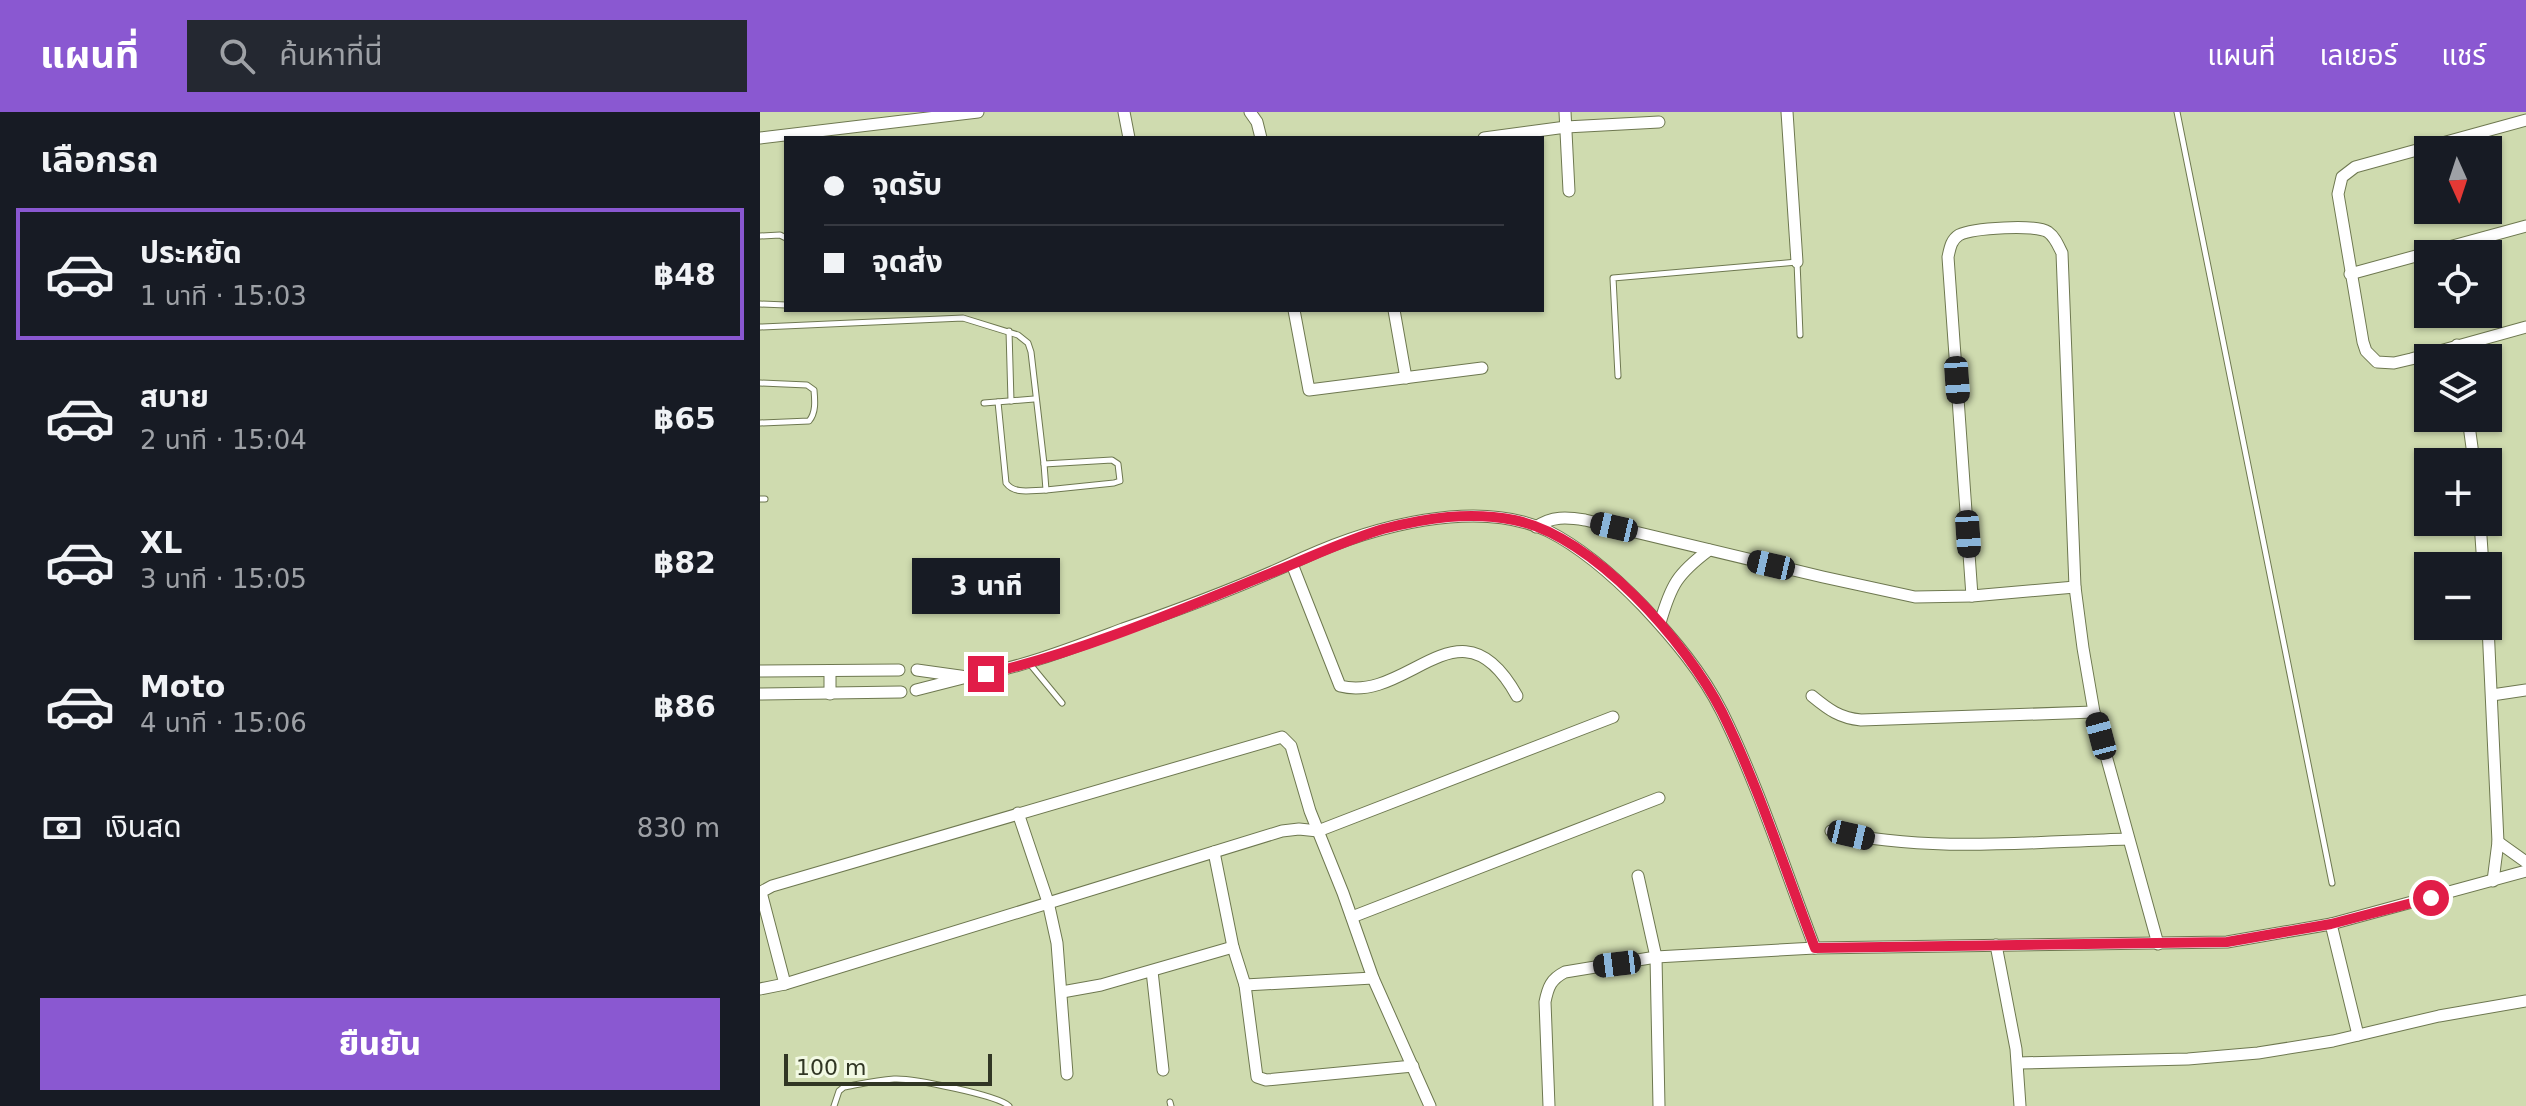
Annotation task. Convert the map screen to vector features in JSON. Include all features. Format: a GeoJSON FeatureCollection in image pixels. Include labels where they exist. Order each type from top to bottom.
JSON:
{"type":"FeatureCollection","features":[{"type":"Feature","properties":{"kind":"street"},"geometry":{"type":"LineString","coordinates":[[817,135],[858,132],[978,112]]}},
{"type":"Feature","properties":{"kind":"street"},"geometry":{"type":"LineString","coordinates":[[1124,112],[1129,136]]}},
{"type":"Feature","properties":{"kind":"street"},"geometry":{"type":"LineString","coordinates":[[1250,112],[1257,122],[1260,136]]}},
{"type":"Feature","properties":{"kind":"street"},"geometry":{"type":"LineString","coordinates":[[1565,112],[1569,191]]}},
{"type":"Feature","properties":{"kind":"street"},"geometry":{"type":"LineString","coordinates":[[1787,112],[1797,262]]}},
{"type":"Feature","properties":{"kind":"street"},"geometry":{"type":"LineString","coordinates":[[2414,360],[2377,362],[2366,351],[2338,194],[2342,177],[2355,167],[2526,120]]}},
{"type":"Feature","properties":{"kind":"street"},"geometry":{"type":"LineString","coordinates":[[1499,136],[1566,127],[1659,122]]}},
{"type":"Feature","properties":{"kind":"street"},"geometry":{"type":"LineString","coordinates":[[760,138],[784,137]]}},
{"type":"Feature","properties":{"kind":"street"},"geometry":{"type":"LineString","coordinates":[[2350,274],[2526,226]]}},
{"type":"Feature","properties":{"kind":"street"},"geometry":{"type":"LineString","coordinates":[[1972,596],[1948,257],[1951,244],[1958,236],[1971,231],[2033,227],[2047,231],[2062,253],[2075,587],[2094,712],[2158,944]]}},
{"type":"Feature","properties":{"kind":"street"},"geometry":{"type":"LineString","coordinates":[[1294,312],[1309,390],[1482,368]]}},
{"type":"Feature","properties":{"kind":"street"},"geometry":{"type":"LineString","coordinates":[[1394,312],[1406,378]]}},
{"type":"Feature","properties":{"kind":"street"},"geometry":{"type":"LineString","coordinates":[[2480,344],[2526,327]]}},
{"type":"Feature","properties":{"kind":"street"},"geometry":{"type":"LineString","coordinates":[[916,690],[1029,663],[1382,530],[1440,517],[1477,516],[1516,520],[1571,544],[1619,580],[1694,665],[1721,711],[1744,764],[1815,948]]}},
{"type":"Feature","properties":{"kind":"street"},"geometry":{"type":"LineString","coordinates":[[1536,527],[1547,520],[1575,518],[1915,597],[1972,596],[2075,587]]}},
{"type":"Feature","properties":{"kind":"street"},"geometry":{"type":"LineString","coordinates":[[1660,623],[1670,589],[1677,577],[1709,550]]}},
{"type":"Feature","properties":{"kind":"street"},"geometry":{"type":"LineString","coordinates":[[1292,564],[1340,686],[1353,689],[1370,687],[1429,661],[1461,651],[1473,651],[1498,669],[1517,696]]}},
{"type":"Feature","properties":{"kind":"street"},"geometry":{"type":"LineString","coordinates":[[2489,640],[2498,842],[2493,881]]}},
{"type":"Feature","properties":{"kind":"street"},"geometry":{"type":"LineString","coordinates":[[760,671],[899,670]]}},
{"type":"Feature","properties":{"kind":"street"},"geometry":{"type":"LineString","coordinates":[[917,670],[967,677]]}},
{"type":"Feature","properties":{"kind":"street"},"geometry":{"type":"LineString","coordinates":[[830,671],[830,694]]}},
{"type":"Feature","properties":{"kind":"street"},"geometry":{"type":"LineString","coordinates":[[2492,695],[2526,690]]}},
{"type":"Feature","properties":{"kind":"street"},"geometry":{"type":"LineString","coordinates":[[760,694],[901,692]]}},
{"type":"Feature","properties":{"kind":"street"},"geometry":{"type":"LineString","coordinates":[[1812,696],[1834,714],[1861,720],[2094,712]]}},
{"type":"Feature","properties":{"kind":"street"},"geometry":{"type":"LineString","coordinates":[[760,989],[785,984],[1282,831],[1318,831],[1613,717]]}},
{"type":"Feature","properties":{"kind":"street"},"geometry":{"type":"LineString","coordinates":[[785,984],[761,892],[772,886],[1282,737],[1291,746],[1318,831],[1373,978],[1430,1106]]}},
{"type":"Feature","properties":{"kind":"street"},"geometry":{"type":"LineString","coordinates":[[1352,917],[1659,798]]}},
{"type":"Feature","properties":{"kind":"street"},"geometry":{"type":"LineString","coordinates":[[1018,813],[1048,902],[1057,943],[1067,1074]]}},
{"type":"Feature","properties":{"kind":"street"},"geometry":{"type":"LineString","coordinates":[[1831,831],[1871,840],[1925,844],[2128,839]]}},
{"type":"Feature","properties":{"kind":"street"},"geometry":{"type":"LineString","coordinates":[[2498,842],[2526,862]]}},
{"type":"Feature","properties":{"kind":"street"},"geometry":{"type":"LineString","coordinates":[[1214,852],[1233,947],[1245,985],[1257,1077],[1266,1080],[1413,1066]]}},
{"type":"Feature","properties":{"kind":"street"},"geometry":{"type":"LineString","coordinates":[[1549,1106],[1545,1002],[1548,987],[1565,972],[1656,957],[1815,948],[2227,942],[2331,924],[2526,871]]}},
{"type":"Feature","properties":{"kind":"street"},"geometry":{"type":"LineString","coordinates":[[1638,876],[1656,957],[1659,1106]]}},
{"type":"Feature","properties":{"kind":"street"},"geometry":{"type":"LineString","coordinates":[[2331,924],[2358,1035]]}},
{"type":"Feature","properties":{"kind":"street"},"geometry":{"type":"LineString","coordinates":[[1996,945],[2018,1063],[2020,1106]]}},
{"type":"Feature","properties":{"kind":"street"},"geometry":{"type":"LineString","coordinates":[[1062,992],[1101,985],[1233,947]]}},
{"type":"Feature","properties":{"kind":"street"},"geometry":{"type":"LineString","coordinates":[[1152,971],[1163,1070]]}},
{"type":"Feature","properties":{"kind":"street"},"geometry":{"type":"LineString","coordinates":[[1245,985],[1373,978]]}},
{"type":"Feature","properties":{"kind":"street"},"geometry":{"type":"LineString","coordinates":[[2018,1063],[2188,1059],[2258,1053],[2526,1001]]}},
{"type":"Feature","properties":{"kind":"lane"},"geometry":{"type":"LineString","coordinates":[[2177,112],[2332,883]]}},
{"type":"Feature","properties":{"kind":"lane"},"geometry":{"type":"LineString","coordinates":[[760,236],[784,237]]}},
{"type":"Feature","properties":{"kind":"lane"},"geometry":{"type":"LineString","coordinates":[[1618,376],[1613,278],[1797,262],[1800,335]]}},
{"type":"Feature","properties":{"kind":"lane"},"geometry":{"type":"LineString","coordinates":[[760,304],[784,305]]}},
{"type":"Feature","properties":{"kind":"lane"},"geometry":{"type":"LineString","coordinates":[[760,327],[963,318],[1018,335],[1028,343],[1046,490]]}},
{"type":"Feature","properties":{"kind":"lane"},"geometry":{"type":"LineString","coordinates":[[1009,331],[1011,401]]}},
{"type":"Feature","properties":{"kind":"lane"},"geometry":{"type":"LineString","coordinates":[[760,383],[807,385],[814,390],[815,398],[813,416],[809,421],[760,423]]}},
{"type":"Feature","properties":{"kind":"lane"},"geometry":{"type":"LineString","coordinates":[[984,403],[1034,399]]}},
{"type":"Feature","properties":{"kind":"lane"},"geometry":{"type":"LineString","coordinates":[[998,402],[1006,483],[1014,491],[1114,483],[1121,477],[1118,464],[1112,460],[1044,464]]}},
{"type":"Feature","properties":{"kind":"lane"},"geometry":{"type":"LineString","coordinates":[[1029,663],[1062,703]]}},
{"type":"Feature","properties":{"kind":"lane"},"geometry":{"type":"LineString","coordinates":[[834,1106],[839,1091],[844,1087],[909,1079],[1000,1100],[1009,1106]]}},
{"type":"Feature","properties":{"kind":"route"},"geometry":{"type":"LineString","coordinates":[[986,674],[1042,659],[1382,530],[1440,517],[1477,516],[1516,520],[1546,530],[1571,544],[1619,580],[1694,665],[1721,711],[1744,764],[1815,948],[2227,942],[2331,924],[2431,898]]}}]}
